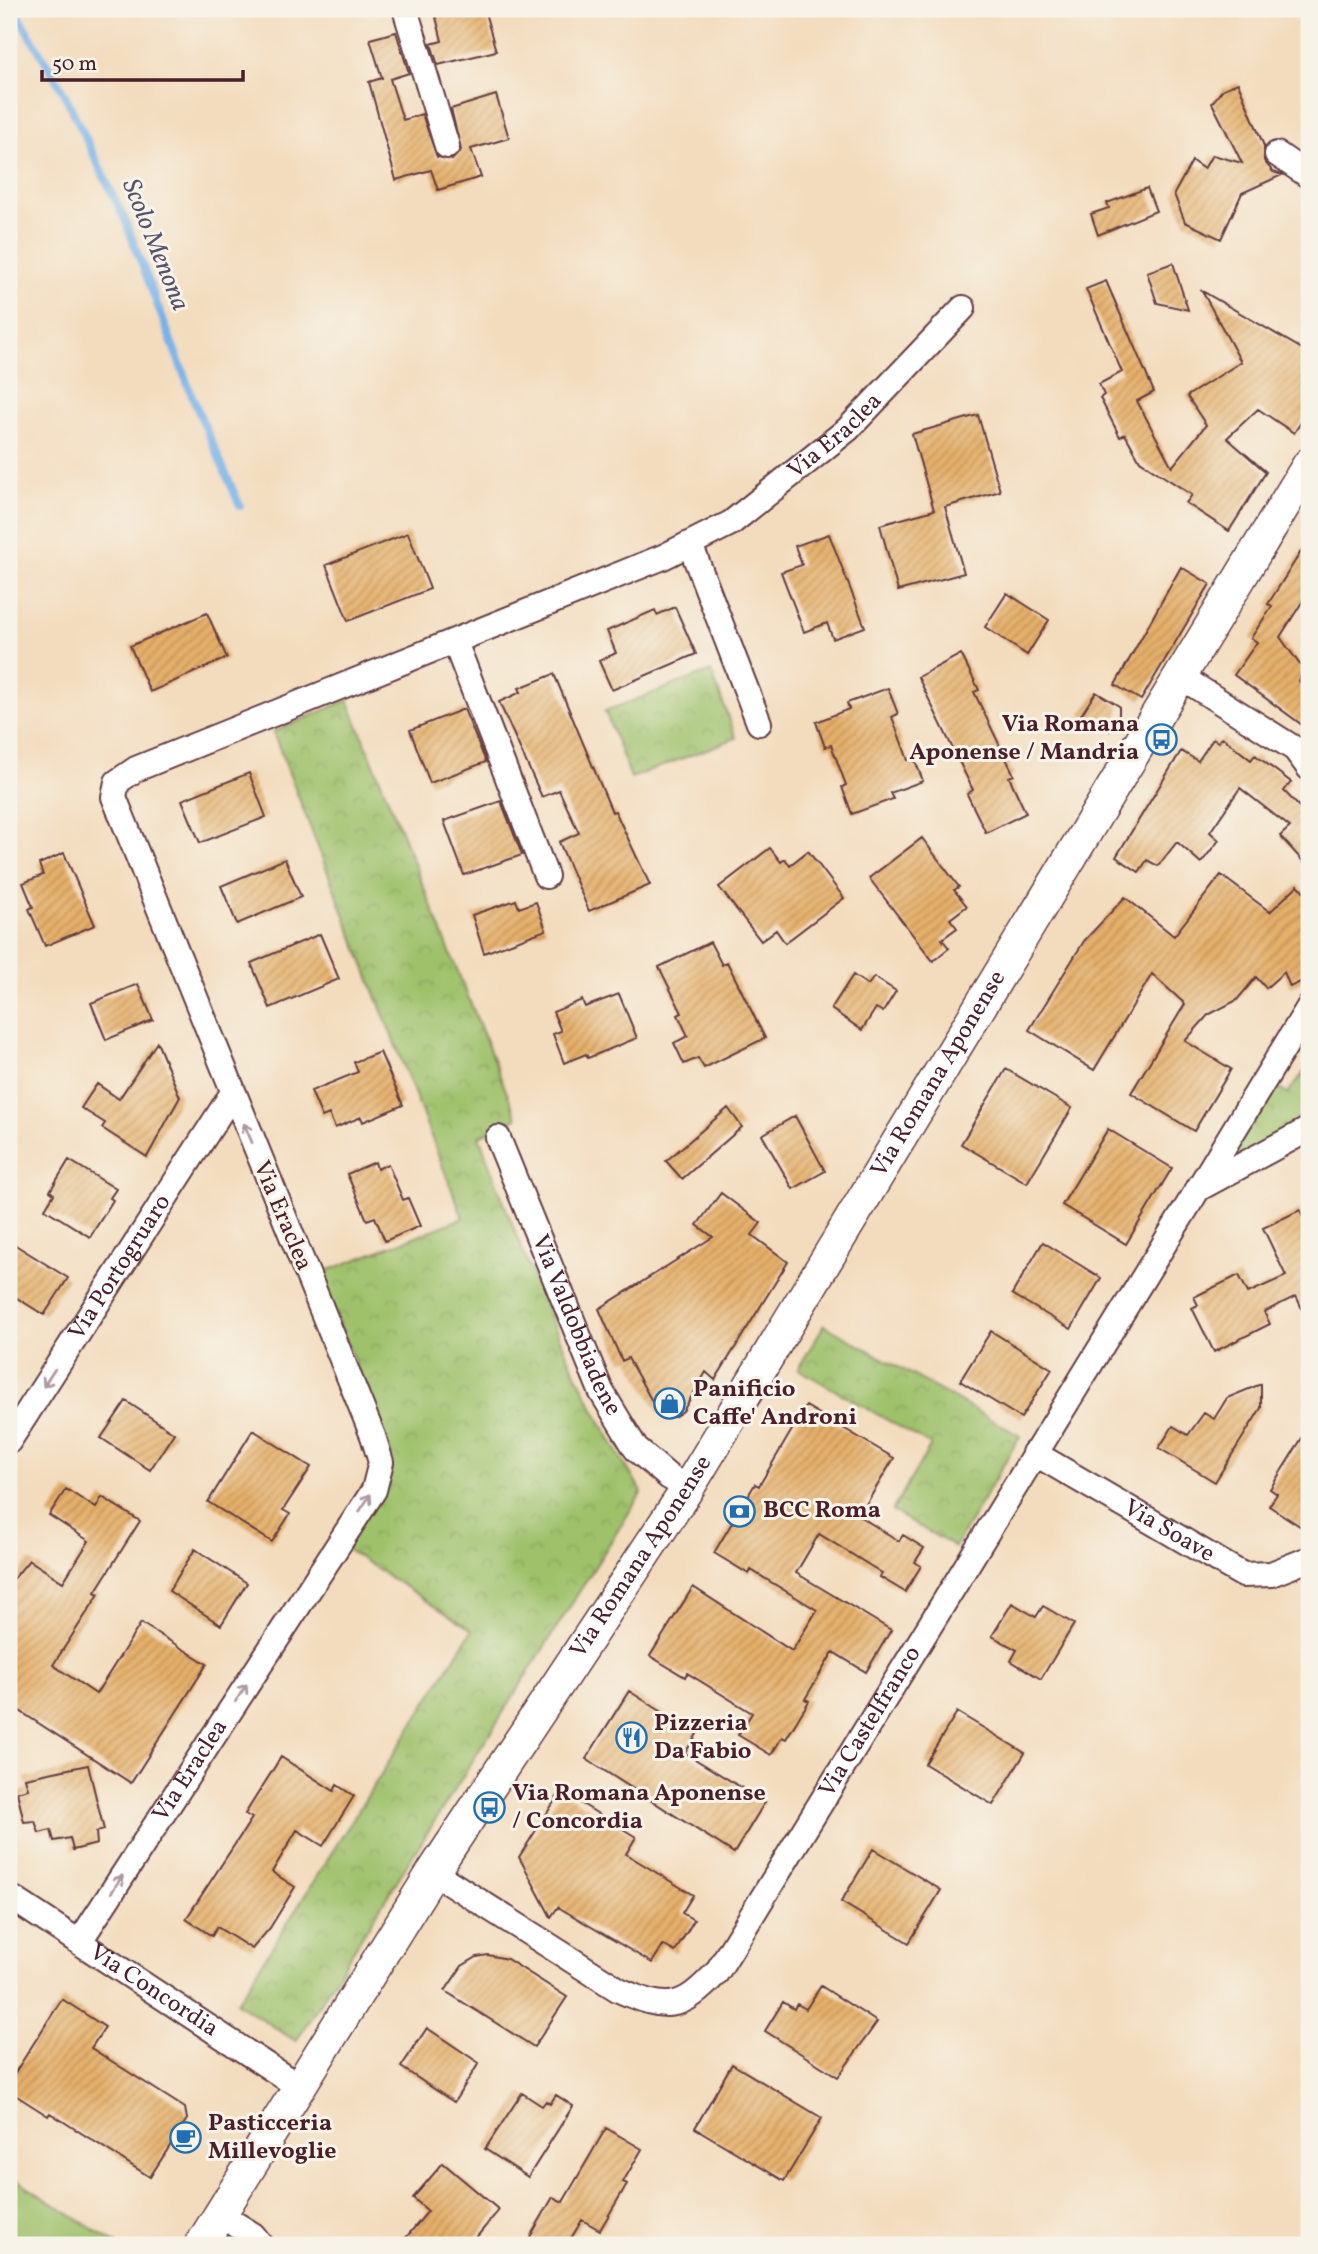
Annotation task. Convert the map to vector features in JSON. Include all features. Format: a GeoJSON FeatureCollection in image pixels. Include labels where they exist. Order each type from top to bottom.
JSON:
{"type":"FeatureCollection","features":[{"type":"Feature","properties":{"kind":"street"},"geometry":{"type":"LineString","coordinates":[[405,9],[447,146]]}},
{"type":"Feature","properties":{"kind":"street"},"geometry":{"type":"LineString","coordinates":[[1277,154],[1309,176]]}},
{"type":"Feature","properties":{"kind":"street","name":"Via Eraclea"},"geometry":{"type":"LineString","coordinates":[[80,1941],[373,1490],[381,1462],[373,1436],[232,1094],[114,797],[117,782],[136,769],[175,752],[455,642],[690,544],[731,523],[848,429],[962,308]]}},
{"type":"Feature","properties":{"kind":"street","name":"Via Romana Aponense"},"geometry":{"type":"LineString","coordinates":[[201,2245],[433,1872],[688,1488],[1309,464]]}},
{"type":"Feature","properties":{"kind":"street"},"geometry":{"type":"LineString","coordinates":[[690,544],[759,723]]}},
{"type":"Feature","properties":{"kind":"street"},"geometry":{"type":"LineString","coordinates":[[455,642],[546,876]]}},
{"type":"Feature","properties":{"kind":"street"},"geometry":{"type":"LineString","coordinates":[[1181,677],[1295,749],[1309,768]]}},
{"type":"Feature","properties":{"kind":"street","name":"Via Castelfranco"},"geometry":{"type":"LineString","coordinates":[[433,1872],[619,1990],[645,2002],[672,2006],[698,1993],[717,1972],[1309,1007]]}},
{"type":"Feature","properties":{"kind":"street","name":"Via Portogruaro"},"geometry":{"type":"LineString","coordinates":[[9,1441],[232,1094]]}},
{"type":"Feature","properties":{"kind":"street","name":"Via Castelfranco"},"geometry":{"type":"LineString","coordinates":[[1198,1189],[1309,1129]]}},
{"type":"Feature","properties":{"kind":"street","name":"Via Valdobbiadene"},"geometry":{"type":"LineString","coordinates":[[498,1138],[601,1391],[636,1449],[668,1477],[688,1488]]}},
{"type":"Feature","properties":{"kind":"street","name":"Via Soave"},"geometry":{"type":"LineString","coordinates":[[1034,1453],[1243,1575],[1271,1574],[1309,1559]]}},
{"type":"Feature","properties":{"kind":"street","name":"Via Concordia"},"geometry":{"type":"LineString","coordinates":[[9,1896],[298,2086]]}},
{"type":"Feature","properties":{"kind":"street"},"geometry":{"type":"LineString","coordinates":[[219,2214],[253,2235],[261,2245]]}},
{"type":"Feature","properties":{"kind":"green space"},"geometry":{"type":"Polygon","coordinates":[[[711,671],[736,738],[631,778],[605,711],[711,671]]]}},
{"type":"Feature","properties":{"kind":"green space"},"geometry":{"type":"Polygon","coordinates":[[[348,700],[517,1118],[479,1136],[513,1228],[571,1363],[616,1450],[642,1492],[296,2041],[237,2003],[472,1630],[346,1549],[391,1466],[389,1447],[319,1274],[463,1218],[273,732],[348,700]]]}},
{"type":"Feature","properties":{"kind":"green space"},"geometry":{"type":"Polygon","coordinates":[[[1309,1066],[1309,1129],[1198,1189],[1266,1077],[1287,1094],[1309,1066]]]}},
{"type":"Feature","properties":{"kind":"green space"},"geometry":{"type":"Polygon","coordinates":[[[824,1325],[1020,1436],[955,1547],[892,1511],[931,1445],[798,1369],[824,1325]]]}},
{"type":"Feature","properties":{"kind":"green space"},"geometry":{"type":"Polygon","coordinates":[[[13,2178],[116,2244],[9,2245],[9,2185],[13,2178]]]}},
{"type":"Feature","properties":{"kind":"building"},"geometry":{"type":"Polygon","coordinates":[[[434,9],[484,9],[496,51],[438,65],[431,44],[442,41],[434,9]]]}},
{"type":"Feature","properties":{"kind":"building"},"geometry":{"type":"Polygon","coordinates":[[[396,32],[409,73],[390,79],[403,120],[422,114],[437,157],[452,160],[461,150],[451,109],[496,95],[509,138],[471,149],[481,177],[438,190],[431,170],[396,180],[369,82],[382,78],[370,39],[396,32]]]}},
{"type":"Feature","properties":{"kind":"building"},"geometry":{"type":"Polygon","coordinates":[[[1238,83],[1264,146],[1264,161],[1273,172],[1282,175],[1242,193],[1221,239],[1185,222],[1174,194],[1192,161],[1204,169],[1212,155],[1242,163],[1212,103],[1223,89],[1238,83]]]}},
{"type":"Feature","properties":{"kind":"building"},"geometry":{"type":"Polygon","coordinates":[[[1147,188],[1156,211],[1098,235],[1091,214],[1109,208],[1107,203],[1147,188]]]}},
{"type":"Feature","properties":{"kind":"building"},"geometry":{"type":"Polygon","coordinates":[[[1173,263],[1188,310],[1157,303],[1147,272],[1173,263]]]}},
{"type":"Feature","properties":{"kind":"building"},"geometry":{"type":"Polygon","coordinates":[[[1106,281],[1154,392],[1137,401],[1172,467],[1206,425],[1187,396],[1241,362],[1202,291],[1309,353],[1309,410],[1294,433],[1258,409],[1227,438],[1266,472],[1229,531],[1186,503],[1192,495],[1140,461],[1125,434],[1120,437],[1100,398],[1104,395],[1099,384],[1122,372],[1086,289],[1106,281]]]}},
{"type":"Feature","properties":{"kind":"building"},"geometry":{"type":"Polygon","coordinates":[[[978,415],[1000,491],[945,507],[964,573],[898,591],[880,525],[934,510],[912,434],[978,415]]]}},
{"type":"Feature","properties":{"kind":"building"},"geometry":{"type":"Polygon","coordinates":[[[408,533],[430,589],[348,621],[326,565],[408,533]]]}},
{"type":"Feature","properties":{"kind":"building"},"geometry":{"type":"Polygon","coordinates":[[[829,534],[865,627],[833,639],[827,623],[804,632],[781,572],[802,565],[795,546],[829,534]]]}},
{"type":"Feature","properties":{"kind":"building"},"geometry":{"type":"Polygon","coordinates":[[[1309,539],[1309,591],[1280,637],[1303,669],[1299,681],[1309,690],[1309,730],[1234,675],[1257,642],[1251,638],[1272,606],[1268,604],[1309,539]]]}},
{"type":"Feature","properties":{"kind":"building"},"geometry":{"type":"Polygon","coordinates":[[[1181,567],[1210,584],[1141,700],[1115,685],[1181,567]]]}},
{"type":"Feature","properties":{"kind":"building"},"geometry":{"type":"Polygon","coordinates":[[[1007,593],[1049,620],[1027,655],[985,627],[1007,593]]]}},
{"type":"Feature","properties":{"kind":"building"},"geometry":{"type":"Polygon","coordinates":[[[675,607],[696,654],[612,690],[599,661],[616,653],[607,631],[655,610],[657,615],[675,607]]]}},
{"type":"Feature","properties":{"kind":"building"},"geometry":{"type":"Polygon","coordinates":[[[207,613],[227,658],[150,692],[130,646],[207,613]]]}},
{"type":"Feature","properties":{"kind":"building"},"geometry":{"type":"Polygon","coordinates":[[[961,654],[979,690],[974,692],[1014,775],[1009,777],[1026,813],[986,833],[967,794],[973,790],[918,677],[961,654]]]}},
{"type":"Feature","properties":{"kind":"building"},"geometry":{"type":"Polygon","coordinates":[[[554,674],[612,812],[615,811],[650,885],[589,911],[559,842],[579,833],[559,790],[542,797],[499,702],[521,692],[519,688],[554,674]]]}},
{"type":"Feature","properties":{"kind":"building"},"geometry":{"type":"Polygon","coordinates":[[[888,688],[898,714],[892,717],[908,760],[914,758],[923,781],[890,793],[893,799],[852,814],[842,787],[846,785],[831,745],[825,747],[816,722],[849,709],[847,703],[888,688]]]}},
{"type":"Feature","properties":{"kind":"building"},"geometry":{"type":"Polygon","coordinates":[[[1096,692],[1119,706],[1119,715],[1110,731],[1081,715],[1096,692]]]}},
{"type":"Feature","properties":{"kind":"building"},"geometry":{"type":"Polygon","coordinates":[[[464,709],[486,762],[430,783],[410,730],[464,709]]]}},
{"type":"Feature","properties":{"kind":"building"},"geometry":{"type":"Polygon","coordinates":[[[1222,737],[1251,760],[1255,755],[1291,782],[1284,791],[1305,813],[1309,809],[1309,868],[1280,836],[1290,827],[1240,788],[1210,832],[1219,840],[1201,863],[1177,842],[1158,866],[1147,860],[1139,872],[1116,857],[1181,751],[1198,761],[1213,739],[1218,742],[1222,737]]]}},
{"type":"Feature","properties":{"kind":"building"},"geometry":{"type":"Polygon","coordinates":[[[249,773],[266,817],[200,843],[182,800],[249,773]]]}},
{"type":"Feature","properties":{"kind":"building"},"geometry":{"type":"Polygon","coordinates":[[[501,801],[522,855],[464,875],[444,821],[501,801]]]}},
{"type":"Feature","properties":{"kind":"building"},"geometry":{"type":"Polygon","coordinates":[[[922,838],[959,887],[954,890],[967,906],[950,919],[957,928],[942,939],[949,948],[933,961],[869,878],[922,838]]]}},
{"type":"Feature","properties":{"kind":"building"},"geometry":{"type":"Polygon","coordinates":[[[770,848],[781,862],[785,859],[790,865],[808,851],[844,898],[785,943],[776,930],[761,941],[719,887],[770,848]]]}},
{"type":"Feature","properties":{"kind":"building"},"geometry":{"type":"Polygon","coordinates":[[[64,853],[95,925],[45,946],[29,909],[33,907],[23,883],[43,875],[39,864],[64,853]]]}},
{"type":"Feature","properties":{"kind":"building"},"geometry":{"type":"Polygon","coordinates":[[[285,859],[301,897],[237,924],[221,886],[285,859]]]}},
{"type":"Feature","properties":{"kind":"building"},"geometry":{"type":"Polygon","coordinates":[[[1221,875],[1270,912],[1298,885],[1309,897],[1309,978],[1290,987],[1284,972],[1266,988],[1256,977],[1237,1000],[1208,1015],[1185,1041],[1231,1069],[1194,1131],[1131,1093],[1185,1004],[1152,974],[1094,1070],[1029,1030],[1084,941],[1125,897],[1174,936],[1221,875]]]}},
{"type":"Feature","properties":{"kind":"building"},"geometry":{"type":"Polygon","coordinates":[[[516,900],[519,908],[536,902],[546,930],[484,953],[472,915],[516,900]]]}},
{"type":"Feature","properties":{"kind":"building"},"geometry":{"type":"Polygon","coordinates":[[[320,934],[339,979],[270,1008],[251,963],[320,934]]]}},
{"type":"Feature","properties":{"kind":"building"},"geometry":{"type":"Polygon","coordinates":[[[710,942],[722,965],[727,962],[765,1038],[704,1068],[698,1058],[684,1064],[674,1043],[688,1036],[678,1015],[682,1013],[659,967],[710,942]]]}},
{"type":"Feature","properties":{"kind":"building"},"geometry":{"type":"Polygon","coordinates":[[[853,975],[868,985],[874,977],[896,991],[883,1012],[876,1008],[862,1030],[831,1009],[853,975]]]}},
{"type":"Feature","properties":{"kind":"building"},"geometry":{"type":"Polygon","coordinates":[[[138,984],[153,1020],[106,1040],[91,1003],[138,984]]]}},
{"type":"Feature","properties":{"kind":"building"},"geometry":{"type":"Polygon","coordinates":[[[619,994],[637,1038],[588,1058],[586,1054],[564,1063],[553,1034],[561,1031],[553,1012],[582,1000],[585,1007],[619,994]]]}},
{"type":"Feature","properties":{"kind":"building"},"geometry":{"type":"Polygon","coordinates":[[[157,1042],[180,1097],[147,1157],[102,1128],[105,1123],[81,1108],[97,1084],[119,1099],[157,1042]]]}},
{"type":"Feature","properties":{"kind":"building"},"geometry":{"type":"Polygon","coordinates":[[[380,1052],[403,1105],[363,1122],[361,1117],[335,1128],[329,1114],[322,1117],[311,1091],[358,1072],[354,1062],[380,1052]]]}},
{"type":"Feature","properties":{"kind":"building"},"geometry":{"type":"Polygon","coordinates":[[[1006,1069],[1072,1108],[1027,1183],[961,1144],[1006,1069]]]}},
{"type":"Feature","properties":{"kind":"building"},"geometry":{"type":"Polygon","coordinates":[[[728,1108],[742,1127],[682,1179],[666,1161],[728,1108]]]}},
{"type":"Feature","properties":{"kind":"building"},"geometry":{"type":"Polygon","coordinates":[[[795,1116],[825,1171],[793,1189],[762,1135],[795,1116]]]}},
{"type":"Feature","properties":{"kind":"building"},"geometry":{"type":"Polygon","coordinates":[[[1108,1129],[1172,1168],[1126,1244],[1062,1205],[1108,1129]]]}},
{"type":"Feature","properties":{"kind":"building"},"geometry":{"type":"Polygon","coordinates":[[[69,1160],[116,1189],[110,1198],[113,1200],[90,1237],[45,1209],[54,1194],[50,1191],[69,1160]]]}},
{"type":"Feature","properties":{"kind":"building"},"geometry":{"type":"Polygon","coordinates":[[[375,1162],[377,1169],[388,1164],[403,1200],[408,1198],[420,1226],[385,1241],[375,1217],[367,1220],[347,1174],[375,1162]]]}},
{"type":"Feature","properties":{"kind":"building"},"geometry":{"type":"Polygon","coordinates":[[[721,1193],[761,1223],[752,1235],[788,1262],[715,1380],[706,1372],[683,1411],[674,1417],[666,1417],[658,1412],[628,1358],[622,1361],[599,1309],[713,1237],[697,1225],[721,1193]]]}},
{"type":"Feature","properties":{"kind":"building"},"geometry":{"type":"Polygon","coordinates":[[[1300,1210],[1309,1228],[1309,1323],[1296,1296],[1264,1312],[1270,1324],[1214,1352],[1192,1308],[1198,1305],[1194,1297],[1239,1275],[1248,1293],[1286,1276],[1263,1228],[1300,1210]]]}},
{"type":"Feature","properties":{"kind":"building"},"geometry":{"type":"Polygon","coordinates":[[[9,1241],[68,1278],[44,1315],[9,1293],[9,1241]]]}},
{"type":"Feature","properties":{"kind":"building"},"geometry":{"type":"Polygon","coordinates":[[[1043,1242],[1101,1278],[1071,1329],[1012,1294],[1043,1242]]]}},
{"type":"Feature","properties":{"kind":"building"},"geometry":{"type":"Polygon","coordinates":[[[991,1331],[1052,1369],[1021,1418],[960,1381],[991,1331]]]}},
{"type":"Feature","properties":{"kind":"building"},"geometry":{"type":"Polygon","coordinates":[[[1261,1384],[1261,1408],[1215,1482],[1159,1448],[1173,1426],[1188,1435],[1204,1413],[1214,1419],[1227,1398],[1261,1384]]]}},
{"type":"Feature","properties":{"kind":"building"},"geometry":{"type":"Polygon","coordinates":[[[126,1401],[174,1433],[150,1470],[101,1438],[126,1401]]]}},
{"type":"Feature","properties":{"kind":"building"},"geometry":{"type":"Polygon","coordinates":[[[806,1406],[894,1458],[859,1516],[899,1541],[903,1535],[924,1548],[915,1562],[921,1566],[905,1592],[880,1577],[882,1573],[819,1534],[796,1573],[891,1630],[866,1672],[833,1652],[805,1699],[809,1701],[786,1739],[782,1737],[771,1755],[738,1735],[752,1713],[687,1673],[685,1677],[650,1656],[693,1587],[792,1651],[817,1610],[751,1570],[749,1574],[714,1553],[755,1484],[759,1486],[806,1406]]]}},
{"type":"Feature","properties":{"kind":"building"},"geometry":{"type":"Polygon","coordinates":[[[1309,1427],[1309,1532],[1269,1506],[1277,1494],[1270,1489],[1309,1427]]]}},
{"type":"Feature","properties":{"kind":"building"},"geometry":{"type":"Polygon","coordinates":[[[253,1430],[311,1467],[283,1510],[290,1514],[272,1542],[208,1502],[253,1430]]]}},
{"type":"Feature","properties":{"kind":"building"},"geometry":{"type":"Polygon","coordinates":[[[66,1489],[96,1508],[102,1497],[140,1521],[95,1592],[99,1594],[53,1665],[96,1694],[141,1623],[207,1664],[131,1783],[9,1704],[9,1584],[29,1560],[63,1582],[89,1541],[49,1515],[66,1489]]]}},
{"type":"Feature","properties":{"kind":"building"},"geometry":{"type":"Polygon","coordinates":[[[195,1549],[247,1583],[221,1625],[169,1591],[195,1549]]]}},
{"type":"Feature","properties":{"kind":"building"},"geometry":{"type":"Polygon","coordinates":[[[1012,1603],[1036,1617],[1043,1606],[1074,1624],[1041,1679],[1011,1661],[1017,1650],[992,1636],[1012,1603]]]}},
{"type":"Feature","properties":{"kind":"building"},"geometry":{"type":"Polygon","coordinates":[[[629,1691],[697,1734],[685,1753],[765,1802],[734,1853],[586,1759],[629,1691]]]}},
{"type":"Feature","properties":{"kind":"building"},"geometry":{"type":"Polygon","coordinates":[[[957,1712],[1025,1753],[993,1805],[925,1764],[957,1712]]]}},
{"type":"Feature","properties":{"kind":"building"},"geometry":{"type":"Polygon","coordinates":[[[281,1757],[334,1791],[337,1785],[354,1796],[323,1846],[297,1830],[272,1872],[295,1887],[270,1928],[252,1949],[217,1927],[212,1936],[186,1919],[252,1818],[245,1814],[281,1757]]]}},
{"type":"Feature","properties":{"kind":"building"},"geometry":{"type":"Polygon","coordinates":[[[88,1765],[104,1830],[96,1832],[97,1844],[73,1850],[70,1838],[54,1841],[51,1830],[39,1833],[35,1821],[24,1822],[17,1792],[28,1789],[25,1778],[88,1765]]]}},
{"type":"Feature","properties":{"kind":"building"},"geometry":{"type":"Polygon","coordinates":[[[561,1791],[636,1837],[626,1854],[693,1895],[682,1913],[694,1920],[675,1952],[663,1945],[652,1963],[558,1907],[551,1917],[519,1857],[561,1791]]]}},
{"type":"Feature","properties":{"kind":"building"},"geometry":{"type":"Polygon","coordinates":[[[873,1849],[941,1890],[909,1943],[841,1902],[873,1849]]]}},
{"type":"Feature","properties":{"kind":"building"},"geometry":{"type":"Polygon","coordinates":[[[488,1955],[507,1959],[567,1997],[534,2047],[445,1991],[462,1966],[477,1957],[488,1955]]]}},
{"type":"Feature","properties":{"kind":"building"},"geometry":{"type":"Polygon","coordinates":[[[821,1986],[877,2022],[838,2077],[765,2031],[783,2002],[794,2009],[797,2004],[806,2009],[821,1986]]]}},
{"type":"Feature","properties":{"kind":"building"},"geometry":{"type":"Polygon","coordinates":[[[62,1999],[105,2027],[91,2048],[185,2108],[187,2119],[150,2177],[50,2113],[48,2116],[9,2091],[9,2082],[62,1999]]]}},
{"type":"Feature","properties":{"kind":"building"},"geometry":{"type":"Polygon","coordinates":[[[427,2028],[479,2063],[454,2102],[401,2067],[427,2028]]]}},
{"type":"Feature","properties":{"kind":"building"},"geometry":{"type":"Polygon","coordinates":[[[732,2064],[822,2118],[784,2181],[695,2128],[732,2064]]]}},
{"type":"Feature","properties":{"kind":"building"},"geometry":{"type":"Polygon","coordinates":[[[522,2093],[542,2106],[546,2101],[550,2104],[556,2095],[573,2106],[528,2177],[485,2149],[522,2093]]]}},
{"type":"Feature","properties":{"kind":"building"},"geometry":{"type":"Polygon","coordinates":[[[606,2128],[642,2149],[623,2182],[627,2184],[600,2230],[582,2220],[567,2245],[544,2245],[530,2237],[553,2197],[563,2202],[606,2128]]]}},
{"type":"Feature","properties":{"kind":"building"},"geometry":{"type":"Polygon","coordinates":[[[443,2163],[499,2210],[470,2245],[400,2245],[428,2211],[413,2198],[443,2163]]]}},
{"type":"Feature","properties":{"kind":"waterway","name":"Scolo Menona"},"geometry":{"type":"LineString","coordinates":[[14,9],[63,91],[125,220],[196,406],[240,506]]}},
{"type":"Feature","properties":{"kind":"place","name":"Via Romana Aponense / Mandria"},"geometry":{"type":"Point","coordinates":[1162,739]}},
{"type":"Feature","properties":{"kind":"place","name":"Panificio Caffe' Androni"},"geometry":{"type":"Point","coordinates":[670,1404]}},
{"type":"Feature","properties":{"kind":"place","name":"BCC Roma"},"geometry":{"type":"Point","coordinates":[740,1511]}},
{"type":"Feature","properties":{"kind":"place","name":"Pizzeria Da Fabio"},"geometry":{"type":"Point","coordinates":[631,1738]}},
{"type":"Feature","properties":{"kind":"place","name":"Via Romana Aponense / Concordia"},"geometry":{"type":"Point","coordinates":[489,1808]}},
{"type":"Feature","properties":{"kind":"place","name":"Pasticceria Millevoglie"},"geometry":{"type":"Point","coordinates":[185,2138]}}]}
